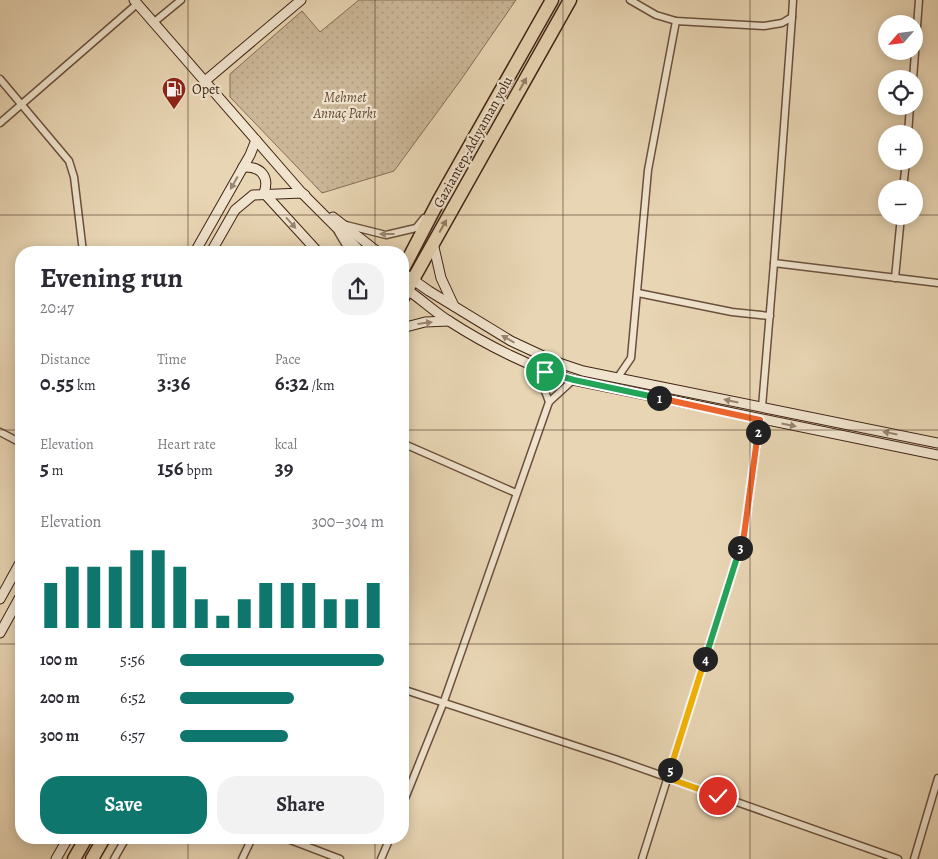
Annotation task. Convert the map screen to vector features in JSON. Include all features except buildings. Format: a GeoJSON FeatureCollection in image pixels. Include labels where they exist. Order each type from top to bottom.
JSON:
{"type":"FeatureCollection","features":[{"type":"Feature","properties":{"kind":"highway","name":"Gaziantep-Adıyaman yolu"},"geometry":{"type":"LineString","coordinates":[[409,273],[439,200],[552,0]]}},
{"type":"Feature","properties":{"kind":"highway","name":"Gaziantep-Adıyaman yolu"},"geometry":{"type":"LineString","coordinates":[[409,277],[434,243],[570,0]]}},
{"type":"Feature","properties":{"kind":"highway"},"geometry":{"type":"LineString","coordinates":[[74,859],[83,844]]}},
{"type":"Feature","properties":{"kind":"highway"},"geometry":{"type":"LineString","coordinates":[[92,859],[101,844]]}},
{"type":"Feature","properties":{"kind":"street"},"geometry":{"type":"LineString","coordinates":[[153,23],[181,0]]}},
{"type":"Feature","properties":{"kind":"street"},"geometry":{"type":"LineString","coordinates":[[205,81],[301,0]]}},
{"type":"Feature","properties":{"kind":"street"},"geometry":{"type":"LineString","coordinates":[[630,0],[656,15],[676,21],[764,26],[782,23],[792,16]]}},
{"type":"Feature","properties":{"kind":"street"},"geometry":{"type":"LineString","coordinates":[[762,408],[793,0]]}},
{"type":"Feature","properties":{"kind":"street"},"geometry":{"type":"LineString","coordinates":[[914,70],[919,0]]}},
{"type":"Feature","properties":{"kind":"street"},"geometry":{"type":"LineString","coordinates":[[0,123],[136,2],[302,193],[355,246]]}},
{"type":"Feature","properties":{"kind":"street"},"geometry":{"type":"LineString","coordinates":[[618,377],[631,358],[648,170],[676,21]]}},
{"type":"Feature","properties":{"kind":"street"},"geometry":{"type":"LineString","coordinates":[[0,79],[69,161],[74,176],[82,246]]}},
{"type":"Feature","properties":{"kind":"street"},"geometry":{"type":"LineString","coordinates":[[198,246],[256,140]]}},
{"type":"Feature","properties":{"kind":"street"},"geometry":{"type":"LineString","coordinates":[[243,167],[253,166],[259,169],[266,183],[264,193]]}},
{"type":"Feature","properties":{"kind":"street"},"geometry":{"type":"LineString","coordinates":[[264,193],[313,246]]}},
{"type":"Feature","properties":{"kind":"street"},"geometry":{"type":"LineString","coordinates":[[215,246],[235,210],[253,195],[264,193],[302,193],[370,246]]}},
{"type":"Feature","properties":{"kind":"street"},"geometry":{"type":"LineString","coordinates":[[342,224],[386,236],[400,233],[416,228],[439,200]]}},
{"type":"Feature","properties":{"kind":"street"},"geometry":{"type":"LineString","coordinates":[[332,222],[346,246]]}},
{"type":"Feature","properties":{"kind":"street"},"geometry":{"type":"LineString","coordinates":[[896,278],[900,225]]}},
{"type":"Feature","properties":{"kind":"street"},"geometry":{"type":"LineString","coordinates":[[434,243],[441,278],[454,306]]}},
{"type":"Feature","properties":{"kind":"street"},"geometry":{"type":"LineString","coordinates":[[774,263],[938,283]]}},
{"type":"Feature","properties":{"kind":"street"},"geometry":{"type":"LineString","coordinates":[[409,285],[454,306],[511,341],[539,355],[583,371],[938,443]]}},
{"type":"Feature","properties":{"kind":"street"},"geometry":{"type":"LineString","coordinates":[[409,286],[449,321],[472,335],[545,372],[760,420],[938,455]]}},
{"type":"Feature","properties":{"kind":"street"},"geometry":{"type":"LineString","coordinates":[[638,293],[732,312],[770,316]]}},
{"type":"Feature","properties":{"kind":"street"},"geometry":{"type":"LineString","coordinates":[[409,326],[425,322],[449,321]]}},
{"type":"Feature","properties":{"kind":"street"},"geometry":{"type":"LineString","coordinates":[[530,364],[540,378],[548,402]]}},
{"type":"Feature","properties":{"kind":"street"},"geometry":{"type":"LineString","coordinates":[[409,789],[443,704],[548,402],[574,380]]}},
{"type":"Feature","properties":{"kind":"street"},"geometry":{"type":"LineString","coordinates":[[642,859],[744,535],[760,420]]}},
{"type":"Feature","properties":{"kind":"street"},"geometry":{"type":"LineString","coordinates":[[0,432],[15,440]]}},
{"type":"Feature","properties":{"kind":"street"},"geometry":{"type":"LineString","coordinates":[[409,446],[516,493]]}},
{"type":"Feature","properties":{"kind":"street"},"geometry":{"type":"LineString","coordinates":[[0,599],[15,572]]}},
{"type":"Feature","properties":{"kind":"street"},"geometry":{"type":"LineString","coordinates":[[0,584],[10,581]]}},
{"type":"Feature","properties":{"kind":"street"},"geometry":{"type":"LineString","coordinates":[[0,633],[15,606]]}},
{"type":"Feature","properties":{"kind":"street"},"geometry":{"type":"LineString","coordinates":[[409,692],[668,778],[898,859]]}},
{"type":"Feature","properties":{"kind":"street"},"geometry":{"type":"LineString","coordinates":[[914,859],[938,778]]}},
{"type":"Feature","properties":{"kind":"street"},"geometry":{"type":"LineString","coordinates":[[56,859],[65,844]]}},
{"type":"Feature","properties":{"kind":"street"},"geometry":{"type":"LineString","coordinates":[[114,859],[123,844]]}},
{"type":"Feature","properties":{"kind":"street"},"geometry":{"type":"LineString","coordinates":[[242,859],[249,844]]}},
{"type":"Feature","properties":{"kind":"street"},"geometry":{"type":"LineString","coordinates":[[301,844],[340,859]]}},
{"type":"Feature","properties":{"kind":"street"},"geometry":{"type":"LineString","coordinates":[[381,859],[387,844]]}},
{"type":"Feature","properties":{"kind":"green space","name":"Mehmet Annaç Parkı"},"geometry":{"type":"Polygon","coordinates":[[[359,0],[516,0],[394,171],[322,193],[230,97],[230,74],[302,11],[320,32],[359,0]]]}},
{"type":"Feature","properties":{"kind":"place","name":"Opet"},"geometry":{"type":"Point","coordinates":[174,110]}},
{"type":"Feature","properties":{"kind":"route"},"geometry":{"type":"LineString","coordinates":[[545,372],[760,420],[744,535],[668,778],[718,796]]}}]}
